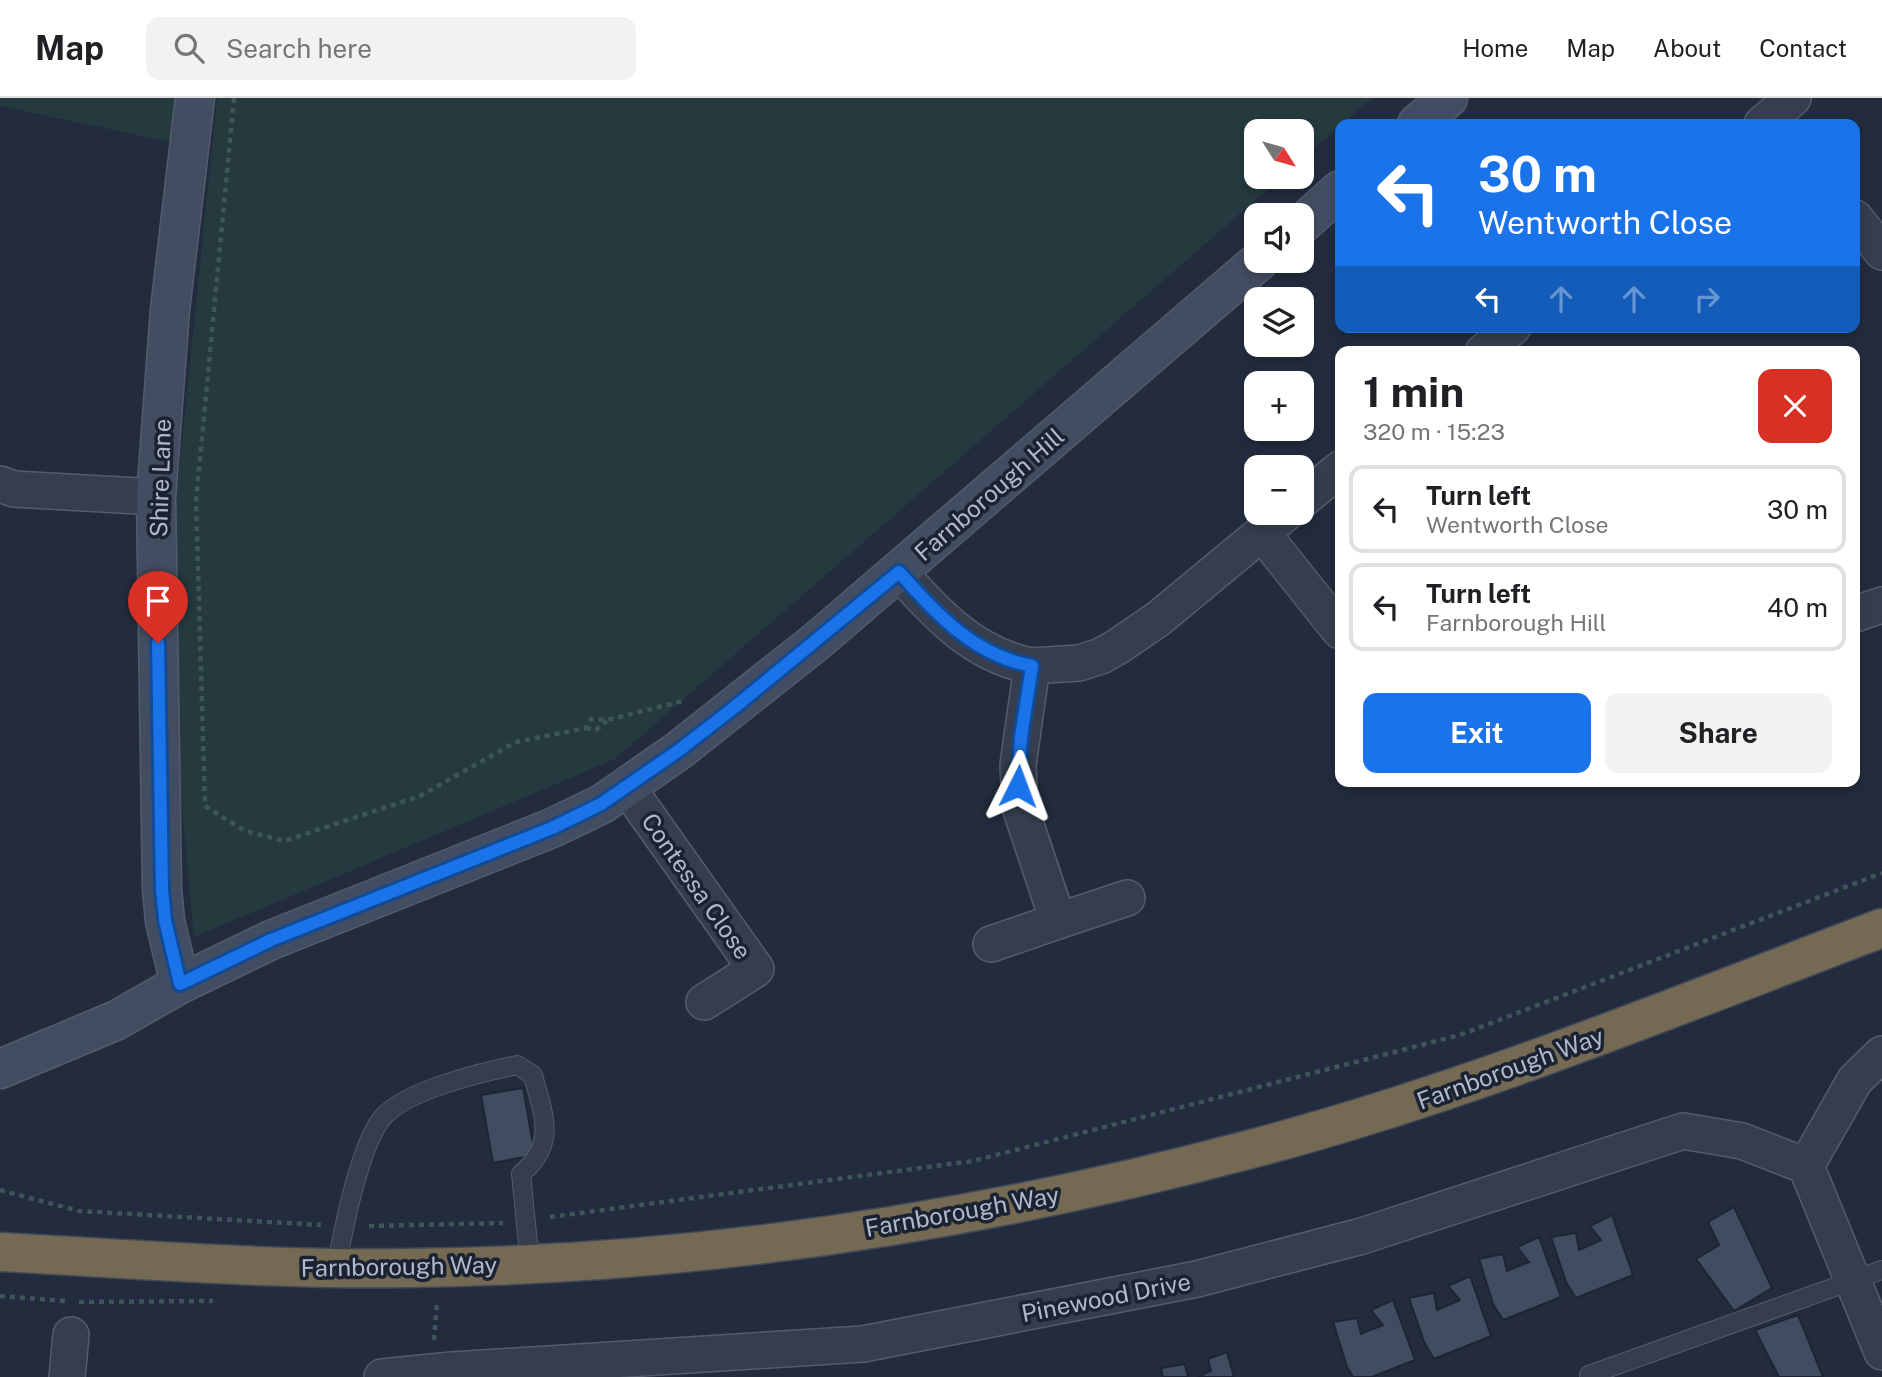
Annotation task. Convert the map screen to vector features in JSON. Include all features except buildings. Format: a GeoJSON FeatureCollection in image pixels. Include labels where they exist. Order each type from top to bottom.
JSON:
{"type":"FeatureCollection","features":[{"type":"Feature","properties":{"kind":"highway","name":"Farnborough Way"},"geometry":{"type":"LineString","coordinates":[[1,1252],[98,1259],[335,1268],[409,1268],[530,1263],[694,1251],[855,1231],[1015,1203],[1237,1153],[1408,1104],[1482,1079],[1882,928]]}},
{"type":"Feature","properties":{"kind":"main road","name":"Shire Lane"},"geometry":{"type":"LineString","coordinates":[[180,984],[165,920],[162,889],[156,497],[170,310],[195,98]]}},
{"type":"Feature","properties":{"kind":"main road"},"geometry":{"type":"LineString","coordinates":[[1423,119],[1448,98]]}},
{"type":"Feature","properties":{"kind":"main road"},"geometry":{"type":"LineString","coordinates":[[1314,214],[1335,195]]}},
{"type":"Feature","properties":{"kind":"main road","name":"Farnborough Hill"},"geometry":{"type":"LineString","coordinates":[[0,1069],[117,1020],[180,984],[271,940],[577,817],[627,787],[736,706],[899,572],[1245,273]]}},
{"type":"Feature","properties":{"kind":"street"},"geometry":{"type":"LineString","coordinates":[[1860,224],[1882,251]]}},
{"type":"Feature","properties":{"kind":"street"},"geometry":{"type":"LineString","coordinates":[[1490,346],[1506,333]]}},
{"type":"Feature","properties":{"kind":"street"},"geometry":{"type":"LineString","coordinates":[[1314,490],[1335,472]]}},
{"type":"Feature","properties":{"kind":"street"},"geometry":{"type":"LineString","coordinates":[[0,484],[14,489],[156,497]]}},
{"type":"Feature","properties":{"kind":"street"},"geometry":{"type":"LineString","coordinates":[[899,572],[948,624],[991,654],[1032,666],[1079,663],[1101,656],[1157,619],[1272,525]]}},
{"type":"Feature","properties":{"kind":"street"},"geometry":{"type":"LineString","coordinates":[[1275,525],[1335,623]]}},
{"type":"Feature","properties":{"kind":"street"},"geometry":{"type":"LineString","coordinates":[[1860,612],[1882,605]]}},
{"type":"Feature","properties":{"kind":"street"},"geometry":{"type":"LineString","coordinates":[[1032,666],[1018,765],[1020,807],[1058,921]]}},
{"type":"Feature","properties":{"kind":"street","name":"Contessa Close"},"geometry":{"type":"LineString","coordinates":[[627,787],[756,969],[704,1002]]}},
{"type":"Feature","properties":{"kind":"street"},"geometry":{"type":"LineString","coordinates":[[991,944],[1127,898]]}},
{"type":"Feature","properties":{"kind":"street"},"geometry":{"type":"LineString","coordinates":[[1882,1054],[1855,1080],[1806,1166],[1868,1276],[1882,1352]]}},
{"type":"Feature","properties":{"kind":"street","name":"Pinewood Drive"},"geometry":{"type":"LineString","coordinates":[[382,1377],[452,1370],[863,1344],[1197,1279],[1363,1236],[1683,1132],[1742,1141],[1806,1166]]}},
{"type":"Feature","properties":{"kind":"street"},"geometry":{"type":"LineString","coordinates":[[67,1377],[72,1318]]}},
{"type":"Feature","properties":{"kind":"lane"},"geometry":{"type":"LineString","coordinates":[[335,1268],[362,1161],[381,1118],[395,1105],[484,1071],[517,1065],[533,1074],[546,1128],[537,1161],[521,1174],[530,1263]]}},
{"type":"Feature","properties":{"kind":"lane"},"geometry":{"type":"LineString","coordinates":[[1589,1376],[1868,1276]]}},
{"type":"Feature","properties":{"kind":"path"},"geometry":{"type":"LineString","coordinates":[[234,98],[196,501],[205,806],[245,831],[284,841],[420,796],[516,742],[586,728],[596,730],[607,720]]}},
{"type":"Feature","properties":{"kind":"path"},"geometry":{"type":"LineString","coordinates":[[586,728],[591,719],[607,720],[688,699],[736,706]]}},
{"type":"Feature","properties":{"kind":"path"},"geometry":{"type":"LineString","coordinates":[[0,1190],[79,1211],[345,1226],[526,1223],[549,1217],[986,1157],[1460,1035],[1882,873]]}},
{"type":"Feature","properties":{"kind":"path"},"geometry":{"type":"LineString","coordinates":[[0,1296],[72,1318]]}},
{"type":"Feature","properties":{"kind":"green space"},"geometry":{"type":"Polygon","coordinates":[[[0,98],[181,98],[175,143],[0,106],[0,98]]]}},
{"type":"Feature","properties":{"kind":"green space"},"geometry":{"type":"Polygon","coordinates":[[[217,98],[1372,98],[1348,119],[1335,119],[1335,130],[1314,149],[1314,119],[1244,119],[1244,189],[1268,189],[1252,203],[1244,203],[1244,210],[615,759],[194,937],[177,754],[176,500],[217,98]]]}},
{"type":"Feature","properties":{"kind":"route"},"geometry":{"type":"LineString","coordinates":[[158,643],[162,889],[165,920],[180,984],[271,940],[552,828],[601,804],[678,751],[736,706],[899,572],[948,624],[968,640],[991,654],[1032,666],[1021,737],[1018,786]]}}]}
